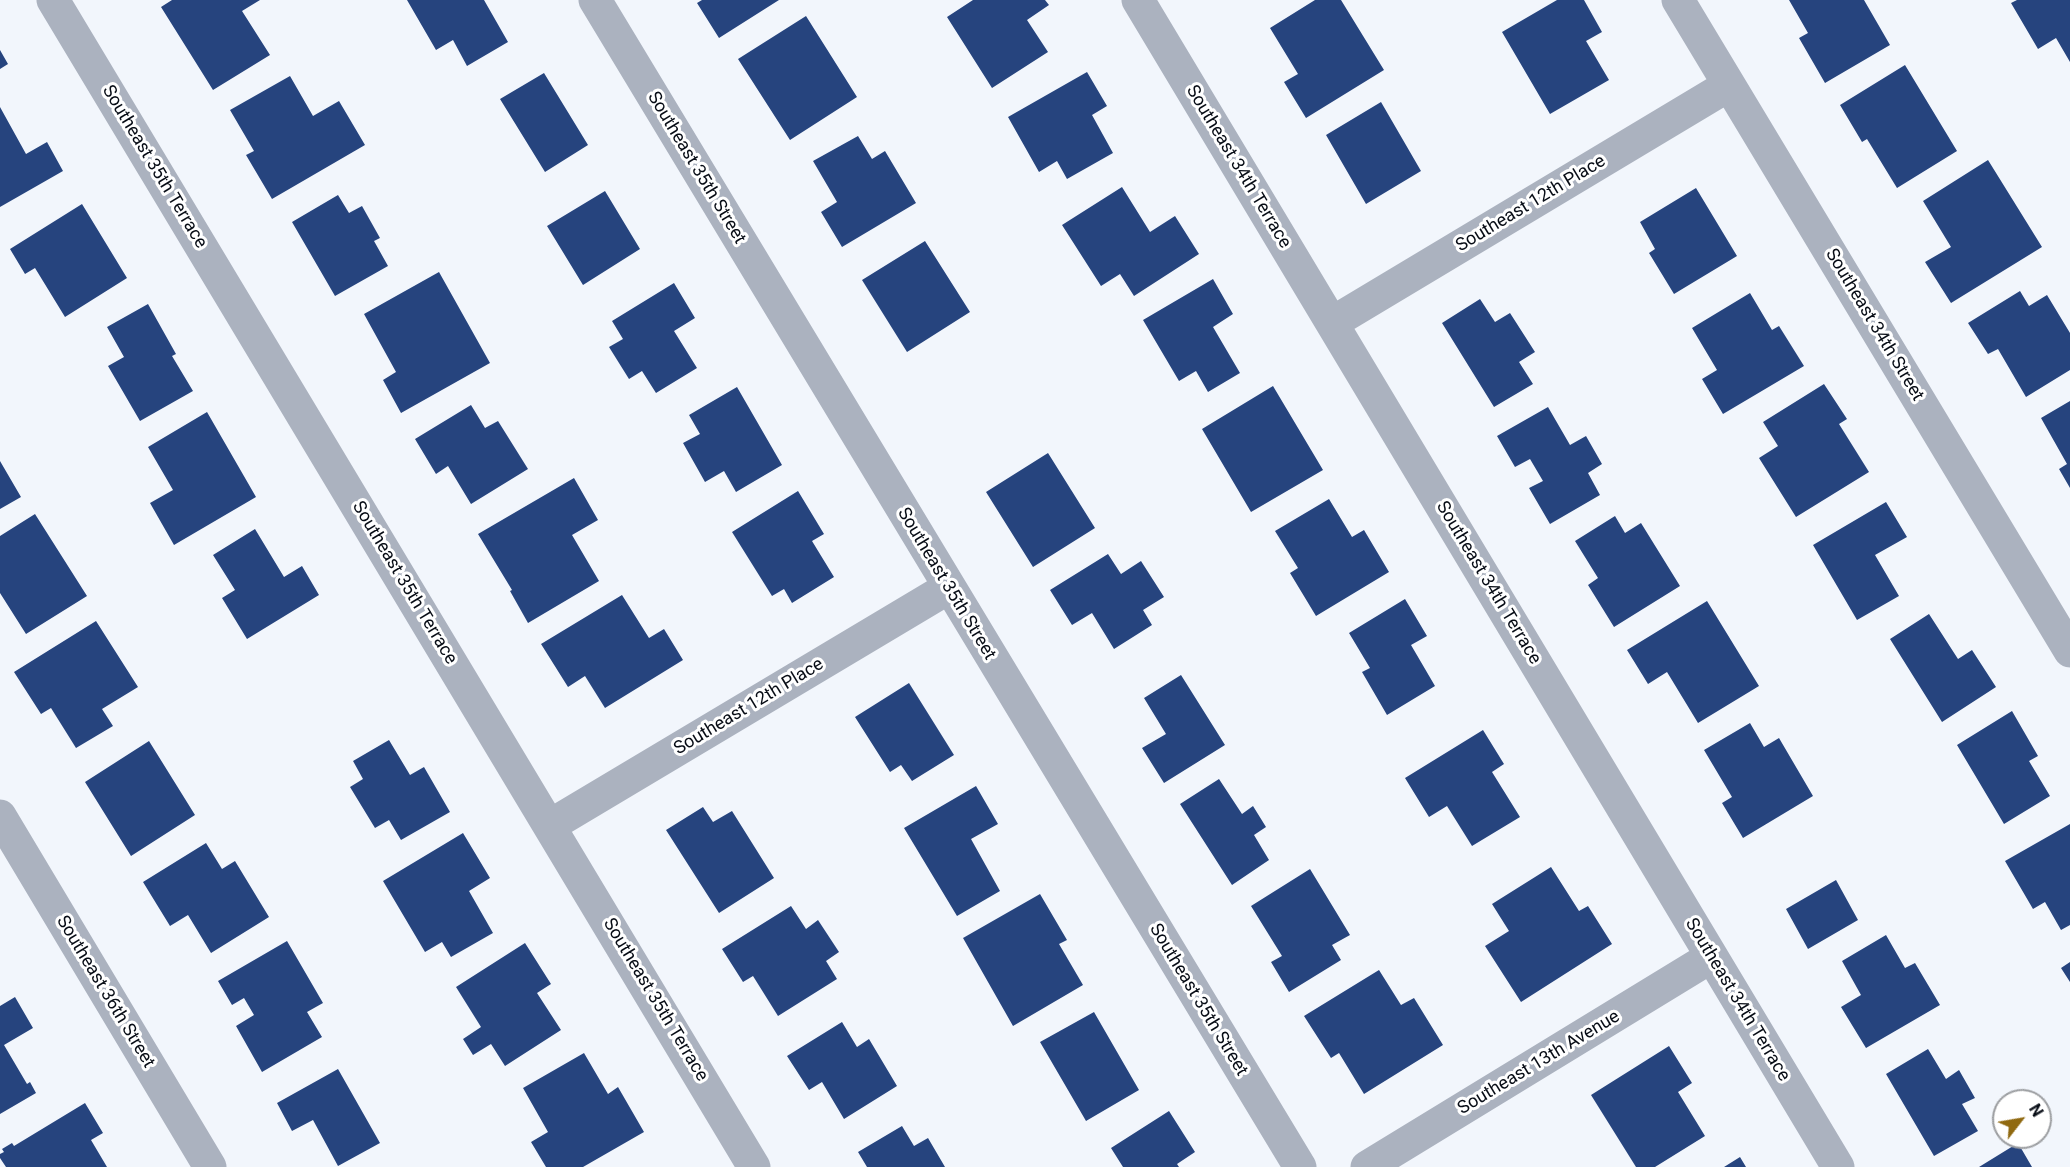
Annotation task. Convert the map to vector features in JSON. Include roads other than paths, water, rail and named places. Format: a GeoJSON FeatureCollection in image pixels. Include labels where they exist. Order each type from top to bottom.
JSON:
{"type":"FeatureCollection","features":[{"type":"Feature","properties":{"kind":"street","name":"Southeast 35th Terrace"},"geometry":{"type":"LineString","coordinates":[[53,0],[551,825],[754,1167]]}},
{"type":"Feature","properties":{"kind":"street","name":"Southeast 35th Street"},"geometry":{"type":"LineString","coordinates":[[595,0],[948,588],[1300,1167]]}},
{"type":"Feature","properties":{"kind":"street","name":"Southeast 34th Terrace"},"geometry":{"type":"LineString","coordinates":[[1138,0],[1838,1167]]}},
{"type":"Feature","properties":{"kind":"street","name":"Southeast 34th Street"},"geometry":{"type":"LineString","coordinates":[[1678,0],[2070,651]]}},
{"type":"Feature","properties":{"kind":"street","name":"Southeast 12th Place"},"geometry":{"type":"LineString","coordinates":[[1332,323],[1729,85]]}},
{"type":"Feature","properties":{"kind":"street","name":"Southeast 12th Place"},"geometry":{"type":"LineString","coordinates":[[551,825],[948,588]]}},
{"type":"Feature","properties":{"kind":"street","name":"Southeast 36th Street"},"geometry":{"type":"LineString","coordinates":[[0,816],[210,1167]]}},
{"type":"Feature","properties":{"kind":"street","name":"Southeast 13th Avenue"},"geometry":{"type":"LineString","coordinates":[[1366,1167],[1712,957]]}}]}
